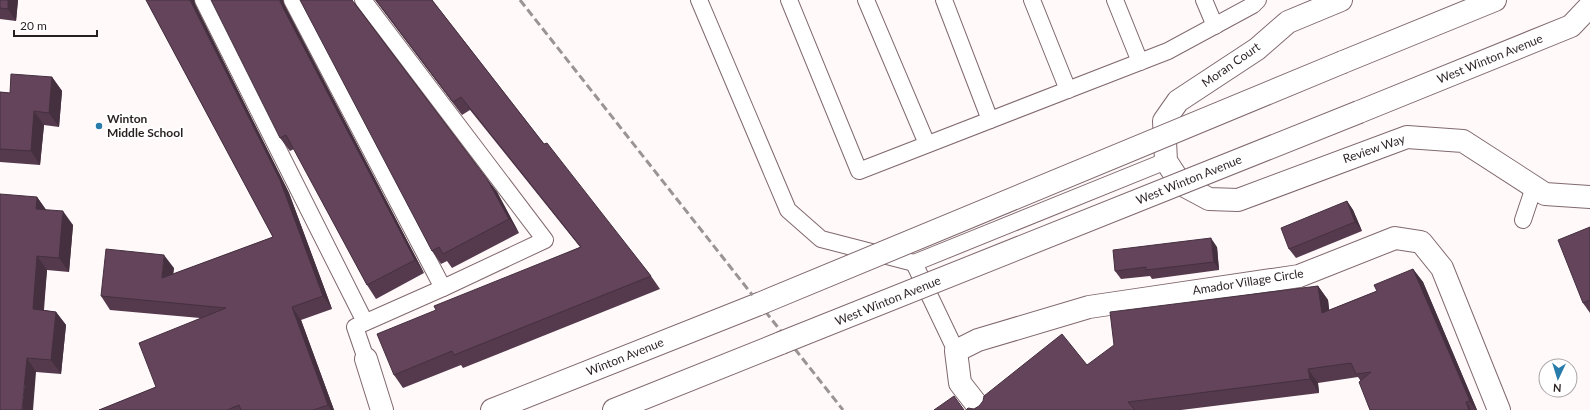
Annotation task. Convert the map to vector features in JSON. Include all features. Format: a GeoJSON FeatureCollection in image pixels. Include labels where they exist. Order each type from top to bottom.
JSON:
{"type":"FeatureCollection","features":[{"type":"Feature","properties":{"kind":"main road","name":"Moran Court"},"geometry":{"type":"LineString","coordinates":[[1166,161],[1164,121],[1178,101],[1257,49],[1288,22],[1340,0]]}},
{"type":"Feature","properties":{"kind":"main road","name":"Winton Avenue"},"geometry":{"type":"LineString","coordinates":[[492,410],[759,304],[1495,0]]}},
{"type":"Feature","properties":{"kind":"main road","name":"West Winton Avenue"},"geometry":{"type":"LineString","coordinates":[[614,410],[1571,26],[1590,6]]}},
{"type":"Feature","properties":{"kind":"main road","name":"Review Way"},"geometry":{"type":"LineString","coordinates":[[1166,161],[1181,184],[1203,196],[1209,199],[1238,200],[1407,137],[1464,141],[1545,194],[1590,197]]}},
{"type":"Feature","properties":{"kind":"main road","name":"Amador Village Circle"},"geometry":{"type":"LineString","coordinates":[[956,351],[978,340],[1089,307],[1299,276],[1395,238],[1421,242],[1442,268],[1499,410]]}},
{"type":"Feature","properties":{"kind":"main road"},"geometry":{"type":"LineString","coordinates":[[956,351],[960,383],[981,410]]}},
{"type":"Feature","properties":{"kind":"main road"},"geometry":{"type":"LineString","coordinates":[[366,359],[382,410]]}},
{"type":"Feature","properties":{"kind":"lane"},"geometry":{"type":"LineString","coordinates":[[203,0],[365,322]]}},
{"type":"Feature","properties":{"kind":"lane"},"geometry":{"type":"LineString","coordinates":[[292,0],[443,288]]}},
{"type":"Feature","properties":{"kind":"lane"},"geometry":{"type":"LineString","coordinates":[[364,0],[545,240],[443,288],[355,326],[366,359]]}},
{"type":"Feature","properties":{"kind":"lane"},"geometry":{"type":"LineString","coordinates":[[699,0],[788,210],[821,239],[914,262],[1166,161]]}},
{"type":"Feature","properties":{"kind":"lane"},"geometry":{"type":"LineString","coordinates":[[789,0],[859,171],[1168,51],[1253,5],[1258,0]]}},
{"type":"Feature","properties":{"kind":"lane"},"geometry":{"type":"LineString","coordinates":[[866,0],[927,144]]}},
{"type":"Feature","properties":{"kind":"lane"},"geometry":{"type":"LineString","coordinates":[[944,0],[990,120]]}},
{"type":"Feature","properties":{"kind":"lane"},"geometry":{"type":"LineString","coordinates":[[1032,0],[1068,90]]}},
{"type":"Feature","properties":{"kind":"lane"},"geometry":{"type":"LineString","coordinates":[[1115,0],[1140,62]]}},
{"type":"Feature","properties":{"kind":"lane"},"geometry":{"type":"LineString","coordinates":[[1204,0],[1215,26]]}},
{"type":"Feature","properties":{"kind":"lane"},"geometry":{"type":"LineString","coordinates":[[1523,220],[1534,187]]}},
{"type":"Feature","properties":{"kind":"lane"},"geometry":{"type":"LineString","coordinates":[[914,262],[956,351]]}},
{"type":"Feature","properties":{"kind":"building"},"geometry":{"type":"Polygon","coordinates":[[[0,0],[8,0],[8,9],[0,8],[0,0]]]}},
{"type":"Feature","properties":{"kind":"building"},"geometry":{"type":"Polygon","coordinates":[[[146,0],[190,0],[280,180],[323,296],[292,307],[328,405],[313,410],[241,410],[239,405],[227,410],[99,410],[156,387],[139,343],[226,308],[101,296],[106,249],[164,255],[162,278],[273,237],[146,0]]]}},
{"type":"Feature","properties":{"kind":"building"},"geometry":{"type":"Polygon","coordinates":[[[211,0],[279,0],[415,260],[367,285],[286,135],[280,138],[211,0]]]}},
{"type":"Feature","properties":{"kind":"building"},"geometry":{"type":"Polygon","coordinates":[[[300,0],[352,0],[487,179],[509,219],[443,254],[439,247],[432,251],[300,0]]]}},
{"type":"Feature","properties":{"kind":"building"},"geometry":{"type":"Polygon","coordinates":[[[376,0],[432,0],[544,144],[547,143],[651,276],[454,355],[452,351],[394,375],[377,334],[436,310],[434,306],[581,247],[461,97],[453,102],[376,0]]]}},
{"type":"Feature","properties":{"kind":"building"},"geometry":{"type":"Polygon","coordinates":[[[11,74],[52,77],[49,113],[34,111],[31,151],[0,149],[0,92],[10,93],[11,74]]]}},
{"type":"Feature","properties":{"kind":"building"},"geometry":{"type":"Polygon","coordinates":[[[0,194],[37,197],[36,209],[63,211],[59,258],[37,256],[33,309],[56,312],[51,360],[27,358],[22,410],[0,410],[0,194]]]}},
{"type":"Feature","properties":{"kind":"building"},"geometry":{"type":"Polygon","coordinates":[[[1347,201],[1355,222],[1289,249],[1281,228],[1347,201]]]}},
{"type":"Feature","properties":{"kind":"building"},"geometry":{"type":"Polygon","coordinates":[[[1590,227],[1590,300],[1583,303],[1558,240],[1590,227]]]}},
{"type":"Feature","properties":{"kind":"building"},"geometry":{"type":"Polygon","coordinates":[[[1211,238],[1214,262],[1146,270],[1146,267],[1115,271],[1113,250],[1211,238]]]}},
{"type":"Feature","properties":{"kind":"building"},"geometry":{"type":"Polygon","coordinates":[[[1413,269],[1470,401],[1466,402],[1469,410],[1370,410],[1359,382],[1371,372],[1356,374],[1351,363],[1308,369],[1310,379],[1128,402],[1135,410],[966,410],[968,408],[974,409],[979,406],[983,401],[984,396],[1062,334],[1087,365],[1114,345],[1110,312],[1318,286],[1322,313],[1377,291],[1374,285],[1413,269]]]}},
{"type":"Feature","properties":{"kind":"building"},"geometry":{"type":"Polygon","coordinates":[[[954,396],[964,410],[934,410],[954,396]]]}},
{"type":"Feature","properties":{"kind":"railway"},"geometry":{"type":"LineString","coordinates":[[520,0],[843,410]]}},
{"type":"Feature","properties":{"kind":"place","name":"Winton Middle School"},"geometry":{"type":"Point","coordinates":[99,126]}}]}
